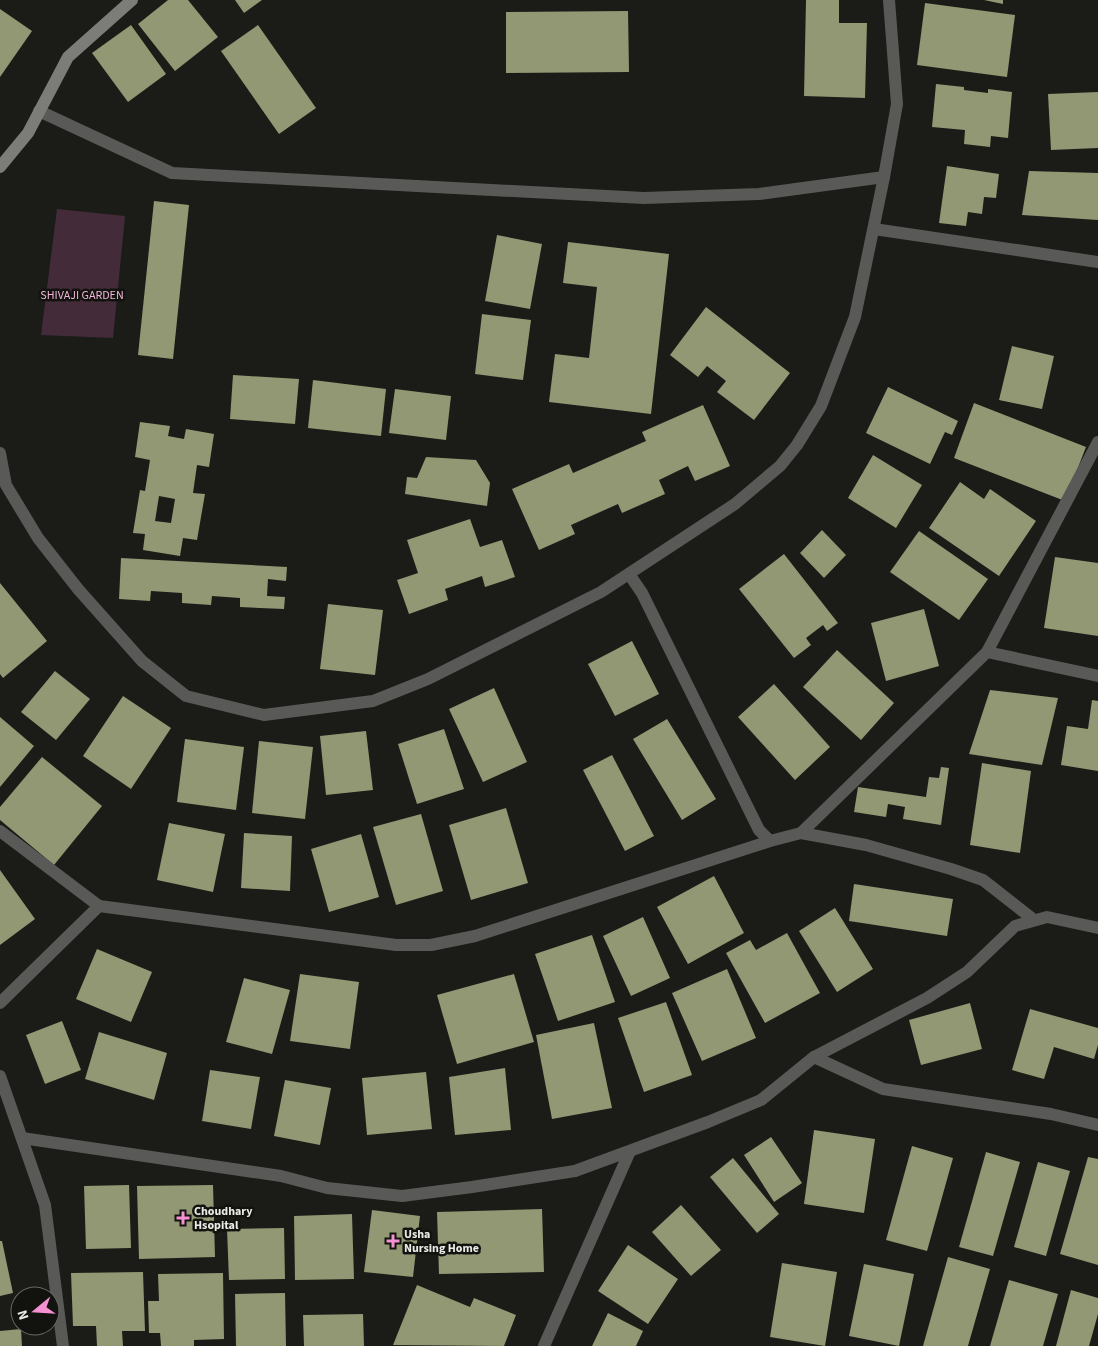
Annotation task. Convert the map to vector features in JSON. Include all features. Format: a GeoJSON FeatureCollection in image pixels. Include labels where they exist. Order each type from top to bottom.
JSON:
{"type":"FeatureCollection","features":[{"type":"Feature","properties":{"kind":"main road"},"geometry":{"type":"LineString","coordinates":[[0,167],[28,133],[68,56],[132,0]]}},
{"type":"Feature","properties":{"kind":"street"},"geometry":{"type":"LineString","coordinates":[[0,452],[3,488],[38,538],[78,589],[142,661],[186,696],[264,715],[373,701],[428,679],[601,592],[735,504],[780,466],[797,445],[820,406],[855,317],[884,178],[896,104],[889,0]]}},
{"type":"Feature","properties":{"kind":"street"},"geometry":{"type":"LineString","coordinates":[[39,111],[172,173],[644,198],[759,194],[884,178]]}},
{"type":"Feature","properties":{"kind":"street"},"geometry":{"type":"LineString","coordinates":[[874,229],[1098,262]]}},
{"type":"Feature","properties":{"kind":"street"},"geometry":{"type":"LineString","coordinates":[[801,833],[987,652],[1098,442]]}},
{"type":"Feature","properties":{"kind":"street"},"geometry":{"type":"LineString","coordinates":[[629,574],[642,594],[759,830],[770,841]]}},
{"type":"Feature","properties":{"kind":"street"},"geometry":{"type":"LineString","coordinates":[[987,652],[1098,676]]}},
{"type":"Feature","properties":{"kind":"street"},"geometry":{"type":"LineString","coordinates":[[0,831],[99,906],[396,945],[431,944],[474,936],[770,841],[801,833],[866,844],[983,880],[1034,920]]}},
{"type":"Feature","properties":{"kind":"street"},"geometry":{"type":"LineString","coordinates":[[0,1003],[99,906]]}},
{"type":"Feature","properties":{"kind":"street"},"geometry":{"type":"LineString","coordinates":[[22,1138],[281,1176],[327,1188],[402,1196],[575,1171],[708,1122],[761,1100],[814,1057],[928,998],[967,972],[1015,926],[1047,917],[1098,928]]}},
{"type":"Feature","properties":{"kind":"street"},"geometry":{"type":"LineString","coordinates":[[814,1057],[883,1089],[1051,1114],[1098,1125]]}},
{"type":"Feature","properties":{"kind":"street"},"geometry":{"type":"LineString","coordinates":[[0,1076],[45,1205],[63,1346]]}},
{"type":"Feature","properties":{"kind":"street"},"geometry":{"type":"LineString","coordinates":[[544,1346],[630,1151]]}},
{"type":"Feature","properties":{"kind":"green space","name":"SHIVAJI GARDEN"},"geometry":{"type":"Polygon","coordinates":[[[57,209],[125,216],[113,338],[41,335],[57,209]]]}},
{"type":"Feature","properties":{"kind":"building"},"geometry":{"type":"Polygon","coordinates":[[[168,0],[188,0],[218,37],[175,71],[138,24],[168,0]]]}},
{"type":"Feature","properties":{"kind":"building"},"geometry":{"type":"Polygon","coordinates":[[[235,0],[262,0],[244,13],[235,0]]]}},
{"type":"Feature","properties":{"kind":"building"},"geometry":{"type":"Polygon","coordinates":[[[806,0],[839,0],[839,23],[867,23],[865,98],[804,96],[806,0]]]}},
{"type":"Feature","properties":{"kind":"building"},"geometry":{"type":"Polygon","coordinates":[[[984,0],[1003,0],[1003,4],[984,0]]]}},
{"type":"Feature","properties":{"kind":"building"},"geometry":{"type":"Polygon","coordinates":[[[925,3],[1015,15],[1007,77],[917,65],[925,3]]]}},
{"type":"Feature","properties":{"kind":"building"},"geometry":{"type":"Polygon","coordinates":[[[0,9],[32,31],[0,77],[0,9]]]}},
{"type":"Feature","properties":{"kind":"building"},"geometry":{"type":"Polygon","coordinates":[[[628,11],[629,72],[506,73],[506,12],[628,11]]]}},
{"type":"Feature","properties":{"kind":"building"},"geometry":{"type":"Polygon","coordinates":[[[131,25],[166,74],[128,102],[92,53],[131,25]]]}},
{"type":"Feature","properties":{"kind":"building"},"geometry":{"type":"Polygon","coordinates":[[[258,25],[316,108],[279,134],[221,51],[258,25]]]}},
{"type":"Feature","properties":{"kind":"building"},"geometry":{"type":"Polygon","coordinates":[[[936,84],[964,87],[964,90],[988,93],[988,89],[1012,92],[1008,138],[991,136],[990,147],[964,144],[965,130],[932,127],[936,84]]]}},
{"type":"Feature","properties":{"kind":"building"},"geometry":{"type":"Polygon","coordinates":[[[1098,92],[1098,148],[1051,150],[1048,94],[1098,92]]]}},
{"type":"Feature","properties":{"kind":"building"},"geometry":{"type":"Polygon","coordinates":[[[947,166],[999,174],[996,198],[984,197],[982,214],[968,212],[966,226],[939,223],[947,166]]]}},
{"type":"Feature","properties":{"kind":"building"},"geometry":{"type":"Polygon","coordinates":[[[1029,171],[1098,173],[1098,220],[1022,215],[1029,171]]]}},
{"type":"Feature","properties":{"kind":"building"},"geometry":{"type":"Polygon","coordinates":[[[154,201],[189,205],[173,359],[138,355],[154,201]]]}},
{"type":"Feature","properties":{"kind":"building"},"geometry":{"type":"Polygon","coordinates":[[[497,235],[542,244],[530,309],[485,301],[497,235]]]}},
{"type":"Feature","properties":{"kind":"building"},"geometry":{"type":"Polygon","coordinates":[[[568,242],[669,254],[651,414],[549,402],[555,354],[589,358],[597,287],[563,283],[568,242]]]}},
{"type":"Feature","properties":{"kind":"building"},"geometry":{"type":"Polygon","coordinates":[[[706,307],[790,373],[754,420],[717,392],[726,381],[707,366],[698,377],[670,355],[706,307]]]}},
{"type":"Feature","properties":{"kind":"building"},"geometry":{"type":"Polygon","coordinates":[[[482,314],[531,320],[523,380],[475,374],[482,314]]]}},
{"type":"Feature","properties":{"kind":"building"},"geometry":{"type":"Polygon","coordinates":[[[1012,346],[1054,356],[1042,409],[999,400],[1012,346]]]}},
{"type":"Feature","properties":{"kind":"building"},"geometry":{"type":"Polygon","coordinates":[[[233,375],[299,379],[295,424],[230,419],[233,375]]]}},
{"type":"Feature","properties":{"kind":"building"},"geometry":{"type":"Polygon","coordinates":[[[313,380],[386,389],[381,436],[308,428],[313,380]]]}},
{"type":"Feature","properties":{"kind":"building"},"geometry":{"type":"Polygon","coordinates":[[[888,387],[958,421],[952,435],[945,432],[930,464],[866,433],[888,387]]]}},
{"type":"Feature","properties":{"kind":"building"},"geometry":{"type":"Polygon","coordinates":[[[395,389],[451,396],[446,440],[389,433],[395,389]]]}},
{"type":"Feature","properties":{"kind":"building"},"geometry":{"type":"Polygon","coordinates":[[[974,403],[1086,447],[1065,501],[954,458],[974,403]]]}},
{"type":"Feature","properties":{"kind":"building"},"geometry":{"type":"Polygon","coordinates":[[[703,405],[730,466],[695,481],[688,466],[659,480],[665,494],[622,513],[618,504],[571,525],[575,534],[539,550],[512,489],[569,464],[573,473],[646,441],[642,432],[703,405]]]}},
{"type":"Feature","properties":{"kind":"building"},"geometry":{"type":"Polygon","coordinates":[[[140,422],[170,426],[168,436],[184,439],[186,429],[214,434],[209,467],[197,465],[193,493],[205,494],[197,540],[183,538],[180,556],[143,550],[145,534],[133,533],[140,490],[145,491],[150,460],[135,457],[140,422]],[[159,496],[155,521],[171,523],[175,499],[159,496]]]}},
{"type":"Feature","properties":{"kind":"building"},"geometry":{"type":"Polygon","coordinates":[[[873,455],[922,485],[896,528],[848,498],[873,455]]]}},
{"type":"Feature","properties":{"kind":"building"},"geometry":{"type":"Polygon","coordinates":[[[426,457],[476,460],[490,483],[487,506],[405,494],[407,477],[417,478],[426,457]]]}},
{"type":"Feature","properties":{"kind":"building"},"geometry":{"type":"Polygon","coordinates":[[[960,482],[984,499],[990,489],[1036,521],[999,576],[929,528],[960,482]]]}},
{"type":"Feature","properties":{"kind":"building"},"geometry":{"type":"Polygon","coordinates":[[[470,519],[480,547],[502,540],[515,577],[485,587],[482,576],[445,589],[448,600],[409,614],[397,580],[418,573],[407,540],[470,519]]]}},
{"type":"Feature","properties":{"kind":"building"},"geometry":{"type":"Polygon","coordinates":[[[822,530],[846,555],[824,578],[800,553],[822,530]]]}},
{"type":"Feature","properties":{"kind":"building"},"geometry":{"type":"Polygon","coordinates":[[[919,531],[988,579],[959,620],[890,572],[919,531]]]}},
{"type":"Feature","properties":{"kind":"building"},"geometry":{"type":"Polygon","coordinates":[[[784,554],[838,623],[827,631],[823,625],[806,638],[811,645],[794,658],[739,589],[784,554]]]}},
{"type":"Feature","properties":{"kind":"building"},"geometry":{"type":"Polygon","coordinates":[[[1055,557],[1098,563],[1098,636],[1044,628],[1055,557]]]}},
{"type":"Feature","properties":{"kind":"building"},"geometry":{"type":"Polygon","coordinates":[[[121,558],[287,567],[286,581],[268,579],[267,596],[285,597],[284,609],[240,607],[240,598],[212,596],[211,605],[182,603],[182,593],[151,591],[150,601],[119,599],[121,558]]]}},
{"type":"Feature","properties":{"kind":"building"},"geometry":{"type":"Polygon","coordinates":[[[0,583],[47,641],[3,678],[0,674],[0,583]]]}},
{"type":"Feature","properties":{"kind":"building"},"geometry":{"type":"Polygon","coordinates":[[[328,604],[383,610],[375,675],[320,669],[328,604]]]}},
{"type":"Feature","properties":{"kind":"building"},"geometry":{"type":"Polygon","coordinates":[[[924,609],[939,666],[886,681],[871,623],[924,609]]]}},
{"type":"Feature","properties":{"kind":"building"},"geometry":{"type":"Polygon","coordinates":[[[632,641],[659,694],[615,716],[588,664],[632,641]]]}},
{"type":"Feature","properties":{"kind":"building"},"geometry":{"type":"Polygon","coordinates":[[[837,650],[894,703],[861,740],[803,687],[837,650]]]}},
{"type":"Feature","properties":{"kind":"building"},"geometry":{"type":"Polygon","coordinates":[[[55,671],[90,699],[56,740],[21,712],[55,671]]]}},
{"type":"Feature","properties":{"kind":"building"},"geometry":{"type":"Polygon","coordinates":[[[774,684],[830,747],[795,780],[738,717],[774,684]]]}},
{"type":"Feature","properties":{"kind":"building"},"geometry":{"type":"Polygon","coordinates":[[[494,688],[527,762],[483,782],[449,709],[494,688]]]}},
{"type":"Feature","properties":{"kind":"building"},"geometry":{"type":"Polygon","coordinates":[[[990,690],[1058,698],[1042,765],[969,754],[990,690]]]}},
{"type":"Feature","properties":{"kind":"building"},"geometry":{"type":"Polygon","coordinates":[[[123,696],[171,728],[131,789],[83,756],[123,696]]]}},
{"type":"Feature","properties":{"kind":"building"},"geometry":{"type":"Polygon","coordinates":[[[1092,700],[1098,701],[1098,771],[1061,765],[1067,726],[1088,729],[1092,700]]]}},
{"type":"Feature","properties":{"kind":"building"},"geometry":{"type":"Polygon","coordinates":[[[0,717],[34,746],[0,787],[0,717]]]}},
{"type":"Feature","properties":{"kind":"building"},"geometry":{"type":"Polygon","coordinates":[[[667,719],[716,799],[682,820],[633,739],[667,719]]]}},
{"type":"Feature","properties":{"kind":"building"},"geometry":{"type":"Polygon","coordinates":[[[444,729],[464,789],[417,804],[398,744],[444,729]]]}},
{"type":"Feature","properties":{"kind":"building"},"geometry":{"type":"Polygon","coordinates":[[[366,731],[373,790],[326,795],[320,736],[366,731]]]}},
{"type":"Feature","properties":{"kind":"building"},"geometry":{"type":"Polygon","coordinates":[[[185,739],[244,747],[236,810],[177,802],[185,739]]]}},
{"type":"Feature","properties":{"kind":"building"},"geometry":{"type":"Polygon","coordinates":[[[259,741],[313,747],[305,819],[252,813],[259,741]]]}},
{"type":"Feature","properties":{"kind":"building"},"geometry":{"type":"Polygon","coordinates":[[[612,755],[654,836],[625,851],[583,770],[612,755]]]}},
{"type":"Feature","properties":{"kind":"building"},"geometry":{"type":"Polygon","coordinates":[[[42,757],[102,806],[54,865],[0,820],[0,807],[42,757]]]}},
{"type":"Feature","properties":{"kind":"building"},"geometry":{"type":"Polygon","coordinates":[[[982,763],[1031,771],[1020,853],[970,845],[982,763]]]}},
{"type":"Feature","properties":{"kind":"building"},"geometry":{"type":"Polygon","coordinates":[[[941,767],[949,768],[941,825],[903,819],[905,807],[888,804],[886,817],[854,812],[858,787],[926,797],[929,777],[939,778],[941,767]]]}},
{"type":"Feature","properties":{"kind":"building"},"geometry":{"type":"Polygon","coordinates":[[[506,808],[528,883],[471,900],[449,825],[506,808]]]}},
{"type":"Feature","properties":{"kind":"building"},"geometry":{"type":"Polygon","coordinates":[[[421,814],[443,891],[396,905],[373,827],[421,814]]]}},
{"type":"Feature","properties":{"kind":"building"},"geometry":{"type":"Polygon","coordinates":[[[169,823],[225,834],[213,892],[157,880],[169,823]]]}},
{"type":"Feature","properties":{"kind":"building"},"geometry":{"type":"Polygon","coordinates":[[[244,833],[292,836],[290,891],[241,888],[244,833]]]}},
{"type":"Feature","properties":{"kind":"building"},"geometry":{"type":"Polygon","coordinates":[[[361,834],[379,897],[329,912],[311,849],[361,834]]]}},
{"type":"Feature","properties":{"kind":"building"},"geometry":{"type":"Polygon","coordinates":[[[0,870],[35,919],[0,945],[0,870]]]}},
{"type":"Feature","properties":{"kind":"building"},"geometry":{"type":"Polygon","coordinates":[[[714,876],[744,933],[688,964],[657,907],[714,876]]]}},
{"type":"Feature","properties":{"kind":"building"},"geometry":{"type":"Polygon","coordinates":[[[854,884],[953,899],[947,936],[849,921],[854,884]]]}},
{"type":"Feature","properties":{"kind":"building"},"geometry":{"type":"Polygon","coordinates":[[[835,908],[873,969],[837,992],[799,931],[835,908]]]}},
{"type":"Feature","properties":{"kind":"building"},"geometry":{"type":"Polygon","coordinates":[[[643,917],[670,978],[631,996],[603,936],[643,917]]]}},
{"type":"Feature","properties":{"kind":"building"},"geometry":{"type":"Polygon","coordinates":[[[787,933],[820,993],[765,1023],[726,953],[750,940],[756,950],[787,933]]]}},
{"type":"Feature","properties":{"kind":"building"},"geometry":{"type":"Polygon","coordinates":[[[592,935],[615,1002],[558,1021],[535,954],[592,935]]]}},
{"type":"Feature","properties":{"kind":"building"},"geometry":{"type":"Polygon","coordinates":[[[97,949],[152,972],[131,1022],[76,999],[97,949]]]}},
{"type":"Feature","properties":{"kind":"building"},"geometry":{"type":"Polygon","coordinates":[[[727,969],[756,1038],[702,1061],[672,993],[727,969]]]}},
{"type":"Feature","properties":{"kind":"building"},"geometry":{"type":"Polygon","coordinates":[[[300,974],[359,982],[350,1049],[290,1041],[300,974]]]}},
{"type":"Feature","properties":{"kind":"building"},"geometry":{"type":"Polygon","coordinates":[[[514,974],[534,1042],[457,1064],[437,995],[514,974]]]}},
{"type":"Feature","properties":{"kind":"building"},"geometry":{"type":"Polygon","coordinates":[[[244,978],[290,990],[272,1054],[226,1042],[244,978]]]}},
{"type":"Feature","properties":{"kind":"building"},"geometry":{"type":"Polygon","coordinates":[[[666,1002],[692,1075],[644,1092],[618,1018],[666,1002]]]}},
{"type":"Feature","properties":{"kind":"building"},"geometry":{"type":"Polygon","coordinates":[[[970,1003],[982,1049],[921,1065],[909,1020],[970,1003]]]}},
{"type":"Feature","properties":{"kind":"building"},"geometry":{"type":"Polygon","coordinates":[[[1030,1009],[1098,1028],[1098,1045],[1094,1059],[1054,1047],[1044,1079],[1012,1070],[1030,1009]]]}},
{"type":"Feature","properties":{"kind":"building"},"geometry":{"type":"Polygon","coordinates":[[[62,1021],[81,1070],[45,1084],[26,1035],[62,1021]]]}},
{"type":"Feature","properties":{"kind":"building"},"geometry":{"type":"Polygon","coordinates":[[[594,1023],[612,1108],[552,1119],[536,1035],[594,1023]]]}},
{"type":"Feature","properties":{"kind":"building"},"geometry":{"type":"Polygon","coordinates":[[[99,1032],[167,1053],[154,1100],[85,1079],[99,1032]]]}},
{"type":"Feature","properties":{"kind":"building"},"geometry":{"type":"Polygon","coordinates":[[[505,1068],[511,1130],[455,1135],[449,1077],[505,1068]]]}},
{"type":"Feature","properties":{"kind":"building"},"geometry":{"type":"Polygon","coordinates":[[[210,1070],[260,1077],[251,1129],[202,1121],[210,1070]]]}},
{"type":"Feature","properties":{"kind":"building"},"geometry":{"type":"Polygon","coordinates":[[[426,1072],[432,1129],[367,1135],[362,1078],[426,1072]]]}},
{"type":"Feature","properties":{"kind":"building"},"geometry":{"type":"Polygon","coordinates":[[[285,1080],[331,1088],[320,1145],[274,1136],[285,1080]]]}},
{"type":"Feature","properties":{"kind":"building"},"geometry":{"type":"Polygon","coordinates":[[[814,1130],[875,1139],[864,1213],[804,1204],[814,1130]]]}},
{"type":"Feature","properties":{"kind":"building"},"geometry":{"type":"Polygon","coordinates":[[[771,1137],[802,1183],[774,1202],[744,1155],[771,1137]]]}},
{"type":"Feature","properties":{"kind":"building"},"geometry":{"type":"Polygon","coordinates":[[[912,1146],[953,1158],[927,1251],[886,1240],[912,1146]]]}},
{"type":"Feature","properties":{"kind":"building"},"geometry":{"type":"Polygon","coordinates":[[[986,1152],[1020,1162],[993,1256],[959,1247],[986,1152]]]}},
{"type":"Feature","properties":{"kind":"building"},"geometry":{"type":"Polygon","coordinates":[[[1088,1157],[1098,1159],[1098,1265],[1060,1254],[1088,1157]]]}},
{"type":"Feature","properties":{"kind":"building"},"geometry":{"type":"Polygon","coordinates":[[[733,1158],[779,1214],[757,1233],[710,1177],[733,1158]]]}},
{"type":"Feature","properties":{"kind":"building"},"geometry":{"type":"Polygon","coordinates":[[[1038,1162],[1070,1171],[1046,1256],[1014,1247],[1038,1162]]]}},
{"type":"Feature","properties":{"kind":"building"},"geometry":{"type":"Polygon","coordinates":[[[129,1185],[131,1248],[86,1249],[84,1186],[129,1185]]]}},
{"type":"Feature","properties":{"kind":"building"},"geometry":{"type":"Polygon","coordinates":[[[213,1185],[215,1257],[139,1259],[137,1186],[213,1185]]]}},
{"type":"Feature","properties":{"kind":"building"},"geometry":{"type":"Polygon","coordinates":[[[681,1205],[721,1250],[691,1276],[652,1232],[681,1205]]]}},
{"type":"Feature","properties":{"kind":"building"},"geometry":{"type":"Polygon","coordinates":[[[542,1209],[544,1272],[439,1274],[437,1212],[542,1209]]]}},
{"type":"Feature","properties":{"kind":"building"},"geometry":{"type":"Polygon","coordinates":[[[372,1210],[420,1216],[413,1277],[364,1272],[372,1210]]]}},
{"type":"Feature","properties":{"kind":"building"},"geometry":{"type":"Polygon","coordinates":[[[352,1214],[354,1279],[295,1280],[294,1216],[352,1214]]]}},
{"type":"Feature","properties":{"kind":"building"},"geometry":{"type":"Polygon","coordinates":[[[284,1228],[285,1279],[229,1280],[227,1229],[284,1228]]]}},
{"type":"Feature","properties":{"kind":"building"},"geometry":{"type":"Polygon","coordinates":[[[0,1241],[2,1241],[12,1286],[10,1294],[0,1296],[0,1241]]]}},
{"type":"Feature","properties":{"kind":"building"},"geometry":{"type":"Polygon","coordinates":[[[628,1245],[678,1279],[648,1324],[598,1291],[628,1245]]]}},
{"type":"Feature","properties":{"kind":"building"},"geometry":{"type":"Polygon","coordinates":[[[948,1257],[990,1269],[968,1346],[923,1346],[948,1257]]]}},
{"type":"Feature","properties":{"kind":"building"},"geometry":{"type":"Polygon","coordinates":[[[782,1263],[837,1272],[825,1346],[770,1337],[782,1263]]]}},
{"type":"Feature","properties":{"kind":"building"},"geometry":{"type":"Polygon","coordinates":[[[864,1264],[914,1274],[899,1346],[849,1336],[864,1264]]]}},
{"type":"Feature","properties":{"kind":"building"},"geometry":{"type":"Polygon","coordinates":[[[143,1272],[145,1331],[122,1331],[123,1346],[97,1346],[96,1326],[73,1326],[71,1273],[143,1272]]]}},
{"type":"Feature","properties":{"kind":"building"},"geometry":{"type":"Polygon","coordinates":[[[223,1273],[224,1339],[194,1340],[194,1346],[161,1346],[160,1333],[149,1333],[148,1301],[159,1301],[158,1274],[223,1273]]]}},
{"type":"Feature","properties":{"kind":"building"},"geometry":{"type":"Polygon","coordinates":[[[1009,1280],[1058,1294],[1043,1346],[990,1346],[1009,1280]]]}},
{"type":"Feature","properties":{"kind":"building"},"geometry":{"type":"Polygon","coordinates":[[[417,1285],[470,1307],[474,1298],[516,1315],[504,1346],[393,1345],[417,1285]]]}},
{"type":"Feature","properties":{"kind":"building"},"geometry":{"type":"Polygon","coordinates":[[[1071,1290],[1098,1298],[1098,1314],[1089,1346],[1056,1346],[1071,1290]]]}},
{"type":"Feature","properties":{"kind":"building"},"geometry":{"type":"Polygon","coordinates":[[[285,1293],[286,1346],[236,1346],[235,1294],[285,1293]]]}},
{"type":"Feature","properties":{"kind":"building"},"geometry":{"type":"Polygon","coordinates":[[[608,1313],[643,1331],[636,1346],[592,1346],[608,1313]]]}},
{"type":"Feature","properties":{"kind":"building"},"geometry":{"type":"Polygon","coordinates":[[[363,1314],[364,1346],[304,1346],[303,1315],[363,1314]]]}},
{"type":"Feature","properties":{"kind":"building"},"geometry":{"type":"Polygon","coordinates":[[[10,1330],[10,1336],[21,1336],[22,1346],[0,1346],[0,1331],[10,1330]]]}},
{"type":"Feature","properties":{"kind":"place","name":"Choudhary Hsopital"},"geometry":{"type":"Point","coordinates":[183,1218]}},
{"type":"Feature","properties":{"kind":"place","name":"Usha Nursing Home"},"geometry":{"type":"Point","coordinates":[393,1241]}}]}
